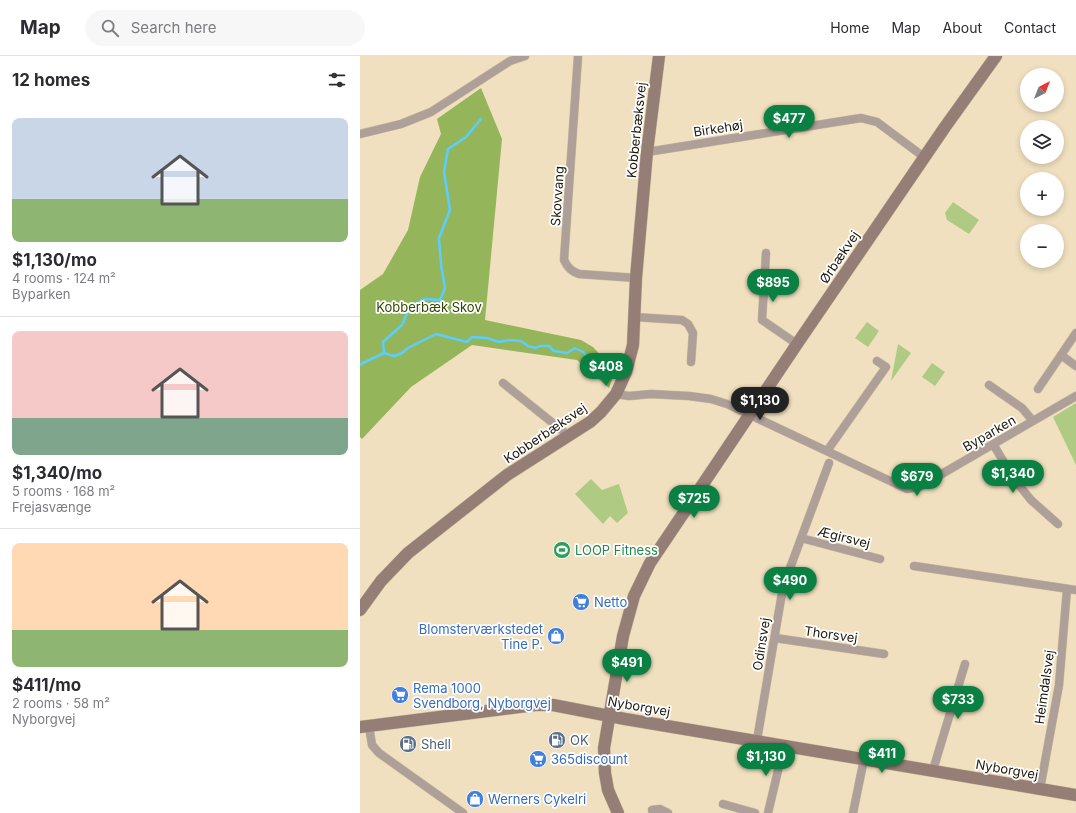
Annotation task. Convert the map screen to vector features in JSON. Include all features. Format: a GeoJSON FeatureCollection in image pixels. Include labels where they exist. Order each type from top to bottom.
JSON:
{"type":"FeatureCollection","features":[{"type":"Feature","properties":{"kind":"street"},"geometry":{"type":"LineString","coordinates":[[360,134],[401,124],[431,112],[510,61],[525,56]]}},
{"type":"Feature","properties":{"kind":"street","name":"Skovvang"},"geometry":{"type":"LineString","coordinates":[[578,56],[564,260],[571,271],[578,274],[636,278]]}},
{"type":"Feature","properties":{"kind":"street","name":"Kobberbæksvej"},"geometry":{"type":"LineString","coordinates":[[360,610],[381,581],[408,553],[507,475],[590,422],[602,412],[616,394],[626,372],[633,345],[636,278],[647,152],[659,56]]}},
{"type":"Feature","properties":{"kind":"street","name":"Ørbækvej"},"geometry":{"type":"LineString","coordinates":[[618,813],[608,790],[605,773],[604,748],[623,636],[634,596],[650,563],[924,157],[996,56]]}},
{"type":"Feature","properties":{"kind":"street","name":"Birkehøj"},"geometry":{"type":"LineString","coordinates":[[647,152],[861,118],[877,122],[924,157]]}},
{"type":"Feature","properties":{"kind":"street"},"geometry":{"type":"LineString","coordinates":[[766,253],[762,320],[797,344]]}},
{"type":"Feature","properties":{"kind":"street"},"geometry":{"type":"LineString","coordinates":[[634,317],[682,320],[688,324],[693,333],[691,362]]}},
{"type":"Feature","properties":{"kind":"street"},"geometry":{"type":"LineString","coordinates":[[1038,389],[1076,333]]}},
{"type":"Feature","properties":{"kind":"street"},"geometry":{"type":"LineString","coordinates":[[1061,355],[1076,366]]}},
{"type":"Feature","properties":{"kind":"street"},"geometry":{"type":"LineString","coordinates":[[827,451],[886,367],[877,360]]}},
{"type":"Feature","properties":{"kind":"street"},"geometry":{"type":"LineString","coordinates":[[503,383],[569,436]]}},
{"type":"Feature","properties":{"kind":"street","name":"Byparken"},"geometry":{"type":"LineString","coordinates":[[989,385],[1022,408],[1033,421]]}},
{"type":"Feature","properties":{"kind":"street","name":"Byparken"},"geometry":{"type":"LineString","coordinates":[[616,394],[630,396],[651,394],[699,397],[727,404],[907,489],[921,486],[1076,396]]}},
{"type":"Feature","properties":{"kind":"street"},"geometry":{"type":"LineString","coordinates":[[993,444],[1014,480],[1031,500],[1058,524]]}},
{"type":"Feature","properties":{"kind":"street","name":"Odinsvej"},"geometry":{"type":"LineString","coordinates":[[757,740],[783,587],[829,464]]}},
{"type":"Feature","properties":{"kind":"street","name":"Ægirsvej"},"geometry":{"type":"LineString","coordinates":[[801,538],[880,558]]}},
{"type":"Feature","properties":{"kind":"street","name":"Heimdalsvej"},"geometry":{"type":"LineString","coordinates":[[914,566],[1072,590],[1059,685],[1040,789]]}},
{"type":"Feature","properties":{"kind":"street","name":"Thorsvej"},"geometry":{"type":"LineString","coordinates":[[774,638],[884,654]]}},
{"type":"Feature","properties":{"kind":"street"},"geometry":{"type":"LineString","coordinates":[[933,770],[965,664]]}},
{"type":"Feature","properties":{"kind":"street","name":"Nyborgvej"},"geometry":{"type":"LineString","coordinates":[[364,727],[535,705],[553,705],[1076,795]]}},
{"type":"Feature","properties":{"kind":"street"},"geometry":{"type":"LineString","coordinates":[[364,727],[372,744],[379,754],[463,813]]}},
{"type":"Feature","properties":{"kind":"street"},"geometry":{"type":"LineString","coordinates":[[768,813],[784,745]]}},
{"type":"Feature","properties":{"kind":"street"},"geometry":{"type":"LineString","coordinates":[[853,813],[864,759]]}},
{"type":"Feature","properties":{"kind":"street"},"geometry":{"type":"LineString","coordinates":[[723,804],[755,813]]}},
{"type":"Feature","properties":{"kind":"street"},"geometry":{"type":"LineString","coordinates":[[652,810],[660,809],[668,813]]}},
{"type":"Feature","properties":{"kind":"green space","name":"Kobberbæk Skov"},"geometry":{"type":"Polygon","coordinates":[[[481,88],[502,139],[485,320],[581,340],[593,347],[615,371],[609,388],[577,360],[472,345],[411,387],[362,439],[360,437],[360,290],[383,274],[408,230],[420,177],[441,134],[437,119],[481,88]]]}},
{"type":"Feature","properties":{"kind":"green space"},"geometry":{"type":"Polygon","coordinates":[[[953,202],[979,220],[969,234],[947,220],[945,213],[953,202]]]}},
{"type":"Feature","properties":{"kind":"green space"},"geometry":{"type":"Polygon","coordinates":[[[867,322],[879,331],[868,347],[855,338],[867,322]]]}},
{"type":"Feature","properties":{"kind":"green space"},"geometry":{"type":"Polygon","coordinates":[[[898,344],[911,353],[891,381],[898,344]]]}},
{"type":"Feature","properties":{"kind":"green space"},"geometry":{"type":"Polygon","coordinates":[[[932,363],[945,372],[935,386],[922,377],[932,363]]]}},
{"type":"Feature","properties":{"kind":"green space"},"geometry":{"type":"Polygon","coordinates":[[[1076,403],[1076,465],[1053,417],[1076,403]]]}},
{"type":"Feature","properties":{"kind":"green space"},"geometry":{"type":"Polygon","coordinates":[[[591,479],[602,490],[619,484],[628,513],[617,523],[610,516],[603,524],[575,494],[591,479]]]}},
{"type":"Feature","properties":{"kind":"waterway"},"geometry":{"type":"LineString","coordinates":[[384,353],[383,342],[402,325],[410,307],[424,299],[440,300],[445,288],[441,265],[439,238],[450,210],[444,172],[448,149],[466,137],[481,119]]}},
{"type":"Feature","properties":{"kind":"waterway"},"geometry":{"type":"LineString","coordinates":[[384,353],[394,356],[436,334],[467,342],[472,337],[487,338],[499,342],[509,340],[521,341],[528,346],[536,348],[540,346],[549,346],[554,351],[567,353],[575,348],[583,352],[608,379]]}},
{"type":"Feature","properties":{"kind":"waterway"},"geometry":{"type":"LineString","coordinates":[[360,365],[384,353]]}},
{"type":"Feature","properties":{"kind":"place","name":"LOOP Fitness"},"geometry":{"type":"Point","coordinates":[562,550]}},
{"type":"Feature","properties":{"kind":"place","name":"Netto"},"geometry":{"type":"Point","coordinates":[581,602]}},
{"type":"Feature","properties":{"kind":"place","name":"Blomsterværkstedet Tine P."},"geometry":{"type":"Point","coordinates":[556,636]}},
{"type":"Feature","properties":{"kind":"place","name":"Rema 1000 Svendborg, Nyborgvej"},"geometry":{"type":"Point","coordinates":[400,695]}},
{"type":"Feature","properties":{"kind":"place","name":"OK"},"geometry":{"type":"Point","coordinates":[557,740]}},
{"type":"Feature","properties":{"kind":"place","name":"Shell"},"geometry":{"type":"Point","coordinates":[408,744]}},
{"type":"Feature","properties":{"kind":"place","name":"365discount"},"geometry":{"type":"Point","coordinates":[538,759]}},
{"type":"Feature","properties":{"kind":"place","name":"Werners Cykelri"},"geometry":{"type":"Point","coordinates":[475,799]}}]}
